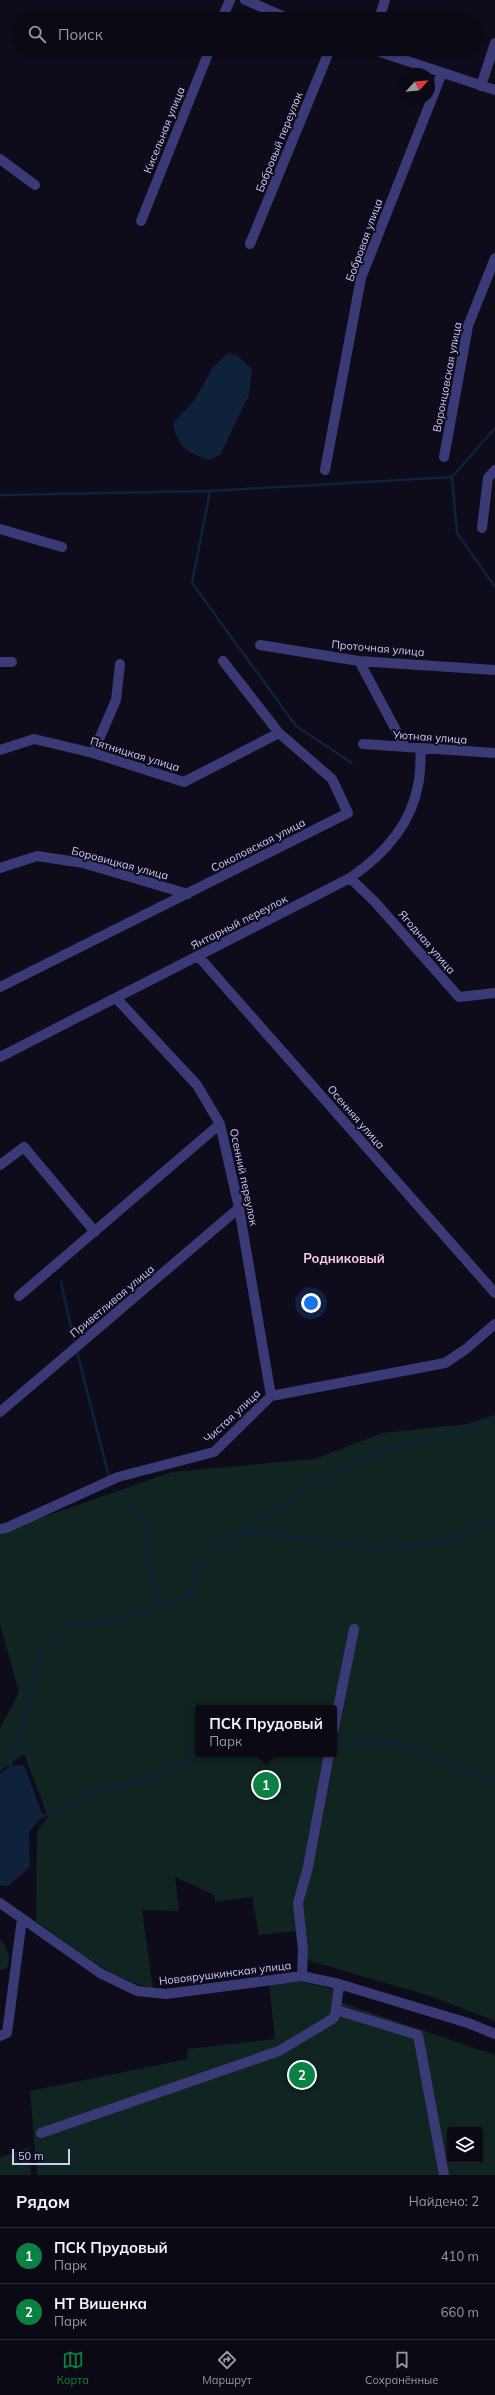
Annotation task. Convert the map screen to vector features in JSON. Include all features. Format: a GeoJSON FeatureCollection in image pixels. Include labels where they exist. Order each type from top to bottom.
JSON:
{"type":"FeatureCollection","features":[{"type":"Feature","properties":{"kind":"street"},"geometry":{"type":"LineString","coordinates":[[225,12],[230,0]]}},
{"type":"Feature","properties":{"kind":"street"},"geometry":{"type":"LineString","coordinates":[[382,12],[386,0]]}},
{"type":"Feature","properties":{"kind":"street"},"geometry":{"type":"LineString","coordinates":[[250,1],[274,12]]}},
{"type":"Feature","properties":{"kind":"street"},"geometry":{"type":"LineString","coordinates":[[481,86],[495,43]]}},
{"type":"Feature","properties":{"kind":"street","name":"Кисельная улица"},"geometry":{"type":"LineString","coordinates":[[141,221],[207,56]]}},
{"type":"Feature","properties":{"kind":"street","name":"Бобровый переулок"},"geometry":{"type":"LineString","coordinates":[[250,244],[327,56]]}},
{"type":"Feature","properties":{"kind":"street"},"geometry":{"type":"LineString","coordinates":[[392,56],[495,90]]}},
{"type":"Feature","properties":{"kind":"street","name":"Бобровая улица"},"geometry":{"type":"LineString","coordinates":[[325,470],[361,278],[442,73]]}},
{"type":"Feature","properties":{"kind":"street"},"geometry":{"type":"LineString","coordinates":[[0,159],[35,185]]}},
{"type":"Feature","properties":{"kind":"street","name":"Воронцовская улица"},"geometry":{"type":"LineString","coordinates":[[444,457],[468,326],[495,258]]}},
{"type":"Feature","properties":{"kind":"street"},"geometry":{"type":"LineString","coordinates":[[482,528],[488,478],[495,470]]}},
{"type":"Feature","properties":{"kind":"street"},"geometry":{"type":"LineString","coordinates":[[0,529],[62,548]]}},
{"type":"Feature","properties":{"kind":"street","name":"Проточная улица"},"geometry":{"type":"LineString","coordinates":[[260,645],[359,661],[495,670]]}},
{"type":"Feature","properties":{"kind":"street","name":"Соколовская улица"},"geometry":{"type":"LineString","coordinates":[[0,987],[348,813],[332,779],[278,733],[223,661]]}},
{"type":"Feature","properties":{"kind":"street"},"geometry":{"type":"LineString","coordinates":[[359,661],[405,747]]}},
{"type":"Feature","properties":{"kind":"street"},"geometry":{"type":"LineString","coordinates":[[0,662],[12,662]]}},
{"type":"Feature","properties":{"kind":"street"},"geometry":{"type":"LineString","coordinates":[[93,753],[116,700],[120,664]]}},
{"type":"Feature","properties":{"kind":"street","name":"Пятницкая улица"},"geometry":{"type":"LineString","coordinates":[[0,750],[34,739],[93,753],[184,782],[278,733]]}},
{"type":"Feature","properties":{"kind":"street","name":"Уютная улица"},"geometry":{"type":"LineString","coordinates":[[363,744],[495,753]]}},
{"type":"Feature","properties":{"kind":"street","name":"Янтарный переулок"},"geometry":{"type":"LineString","coordinates":[[0,1058],[199,957],[350,878],[364,868],[393,839],[408,815],[418,786],[421,748]]}},
{"type":"Feature","properties":{"kind":"street","name":"Боровицкая улица"},"geometry":{"type":"LineString","coordinates":[[0,868],[37,856],[83,863],[188,894]]}},
{"type":"Feature","properties":{"kind":"street","name":"Ягодная улица"},"geometry":{"type":"LineString","coordinates":[[350,878],[376,902],[459,997],[495,993]]}},
{"type":"Feature","properties":{"kind":"street","name":"Осенняя улица"},"geometry":{"type":"LineString","coordinates":[[199,957],[495,1293]]}},
{"type":"Feature","properties":{"kind":"street","name":"Осенний переулок"},"geometry":{"type":"LineString","coordinates":[[116,998],[197,1085],[220,1124],[239,1208],[270,1396]]}},
{"type":"Feature","properties":{"kind":"street"},"geometry":{"type":"LineString","coordinates":[[19,1296],[220,1124]]}},
{"type":"Feature","properties":{"kind":"street"},"geometry":{"type":"LineString","coordinates":[[0,1165],[24,1147],[95,1232]]}},
{"type":"Feature","properties":{"kind":"street","name":"Приветливая улица"},"geometry":{"type":"LineString","coordinates":[[0,1412],[239,1208]]}},
{"type":"Feature","properties":{"kind":"street","name":"Чистая улица"},"geometry":{"type":"LineString","coordinates":[[3,1529],[118,1477],[214,1452],[270,1396],[445,1363],[466,1349],[495,1324]]}},
{"type":"Feature","properties":{"kind":"street"},"geometry":{"type":"LineString","coordinates":[[337,1713],[354,1629]]}},
{"type":"Feature","properties":{"kind":"street"},"geometry":{"type":"LineString","coordinates":[[302,1976],[303,1950],[298,1903],[308,1867],[328,1757]]}},
{"type":"Feature","properties":{"kind":"street","name":"Новоярушкинская улица"},"geometry":{"type":"LineString","coordinates":[[0,1904],[100,1973],[137,1991],[166,1994],[302,1976],[339,1984],[468,2023],[495,2034]]}},
{"type":"Feature","properties":{"kind":"street"},"geometry":{"type":"LineString","coordinates":[[3,2034],[22,1919]]}},
{"type":"Feature","properties":{"kind":"street"},"geometry":{"type":"LineString","coordinates":[[41,2133],[279,2051],[334,2018],[339,1984]]}},
{"type":"Feature","properties":{"kind":"street"},"geometry":{"type":"LineString","coordinates":[[336,2010],[418,2035],[444,2175]]}},
{"type":"Feature","properties":{"kind":"green space"},"geometry":{"type":"Polygon","coordinates":[[[495,1415],[495,2021],[430,1996],[300,1958],[297,1931],[259,1935],[252,1897],[215,1902],[214,1895],[175,1877],[179,1911],[142,1910],[153,1988],[122,1978],[106,1970],[77,1951],[36,1921],[37,1831],[48,1817],[24,1754],[0,1771],[0,1729],[19,1692],[0,1624],[0,1532],[172,1472],[315,1459],[382,1433],[467,1424],[495,1415]]]}},
{"type":"Feature","properties":{"kind":"green space"},"geometry":{"type":"Polygon","coordinates":[[[0,1939],[7,1949],[9,1960],[7,1968],[0,1970],[0,1939]]]}},
{"type":"Feature","properties":{"kind":"green space"},"geometry":{"type":"Polygon","coordinates":[[[303,1982],[333,1989],[334,2000],[495,2055],[495,2175],[37,2175],[30,2091],[188,2059],[187,2049],[275,2039],[269,1983],[303,1982]]]}},
{"type":"Feature","properties":{"kind":"green space"},"geometry":{"type":"Polygon","coordinates":[[[29,2147],[31,2175],[0,2175],[0,2158],[29,2147]]]}},
{"type":"Feature","properties":{"kind":"water"},"geometry":{"type":"Polygon","coordinates":[[[228,353],[238,356],[252,369],[249,395],[220,455],[209,460],[184,448],[178,438],[173,423],[194,401],[213,367],[228,353]]]}},
{"type":"Feature","properties":{"kind":"water"},"geometry":{"type":"Polygon","coordinates":[[[24,1765],[43,1816],[29,1832],[30,1867],[8,1886],[0,1885],[0,1774],[10,1766],[24,1765]]]}},
{"type":"Feature","properties":{"kind":"waterway"},"geometry":{"type":"LineString","coordinates":[[0,495],[210,491],[452,477],[495,428]]}},
{"type":"Feature","properties":{"kind":"waterway"},"geometry":{"type":"LineString","coordinates":[[452,477],[457,533],[495,587]]}},
{"type":"Feature","properties":{"kind":"waterway"},"geometry":{"type":"LineString","coordinates":[[210,491],[192,583],[296,726],[352,763]]}},
{"type":"Feature","properties":{"kind":"waterway"},"geometry":{"type":"LineString","coordinates":[[61,1282],[74,1340]]}},
{"type":"Feature","properties":{"kind":"waterway"},"geometry":{"type":"LineString","coordinates":[[77,1352],[109,1477]]}},
{"type":"Feature","properties":{"kind":"waterway"},"geometry":{"type":"LineString","coordinates":[[240,1533],[334,1469],[417,1441],[495,1420]]}},
{"type":"Feature","properties":{"kind":"waterway"},"geometry":{"type":"LineString","coordinates":[[122,1492],[147,1526],[148,1564],[158,1607]]}},
{"type":"Feature","properties":{"kind":"waterway"},"geometry":{"type":"LineString","coordinates":[[10,1766],[43,1646],[64,1625],[106,1623],[158,1607],[190,1593],[201,1563],[240,1533],[257,1532],[370,1548],[442,1543],[495,1520]]}},
{"type":"Feature","properties":{"kind":"waterway"},"geometry":{"type":"LineString","coordinates":[[337,1744],[399,1743],[495,1783]]}},
{"type":"Feature","properties":{"kind":"waterway"},"geometry":{"type":"LineString","coordinates":[[43,1816],[67,1806],[97,1789],[146,1781],[195,1757]]}},
{"type":"Feature","properties":{"kind":"place","name":"ПСК Прудовый"},"geometry":{"type":"Point","coordinates":[266,1785]}},
{"type":"Feature","properties":{"kind":"place","name":"НТ Вишенка"},"geometry":{"type":"Point","coordinates":[302,2075]}},
{"type":"Feature","properties":{"kind":"district","name":"Родниковый"},"geometry":{"type":"Point","coordinates":[344,1258]}}]}
